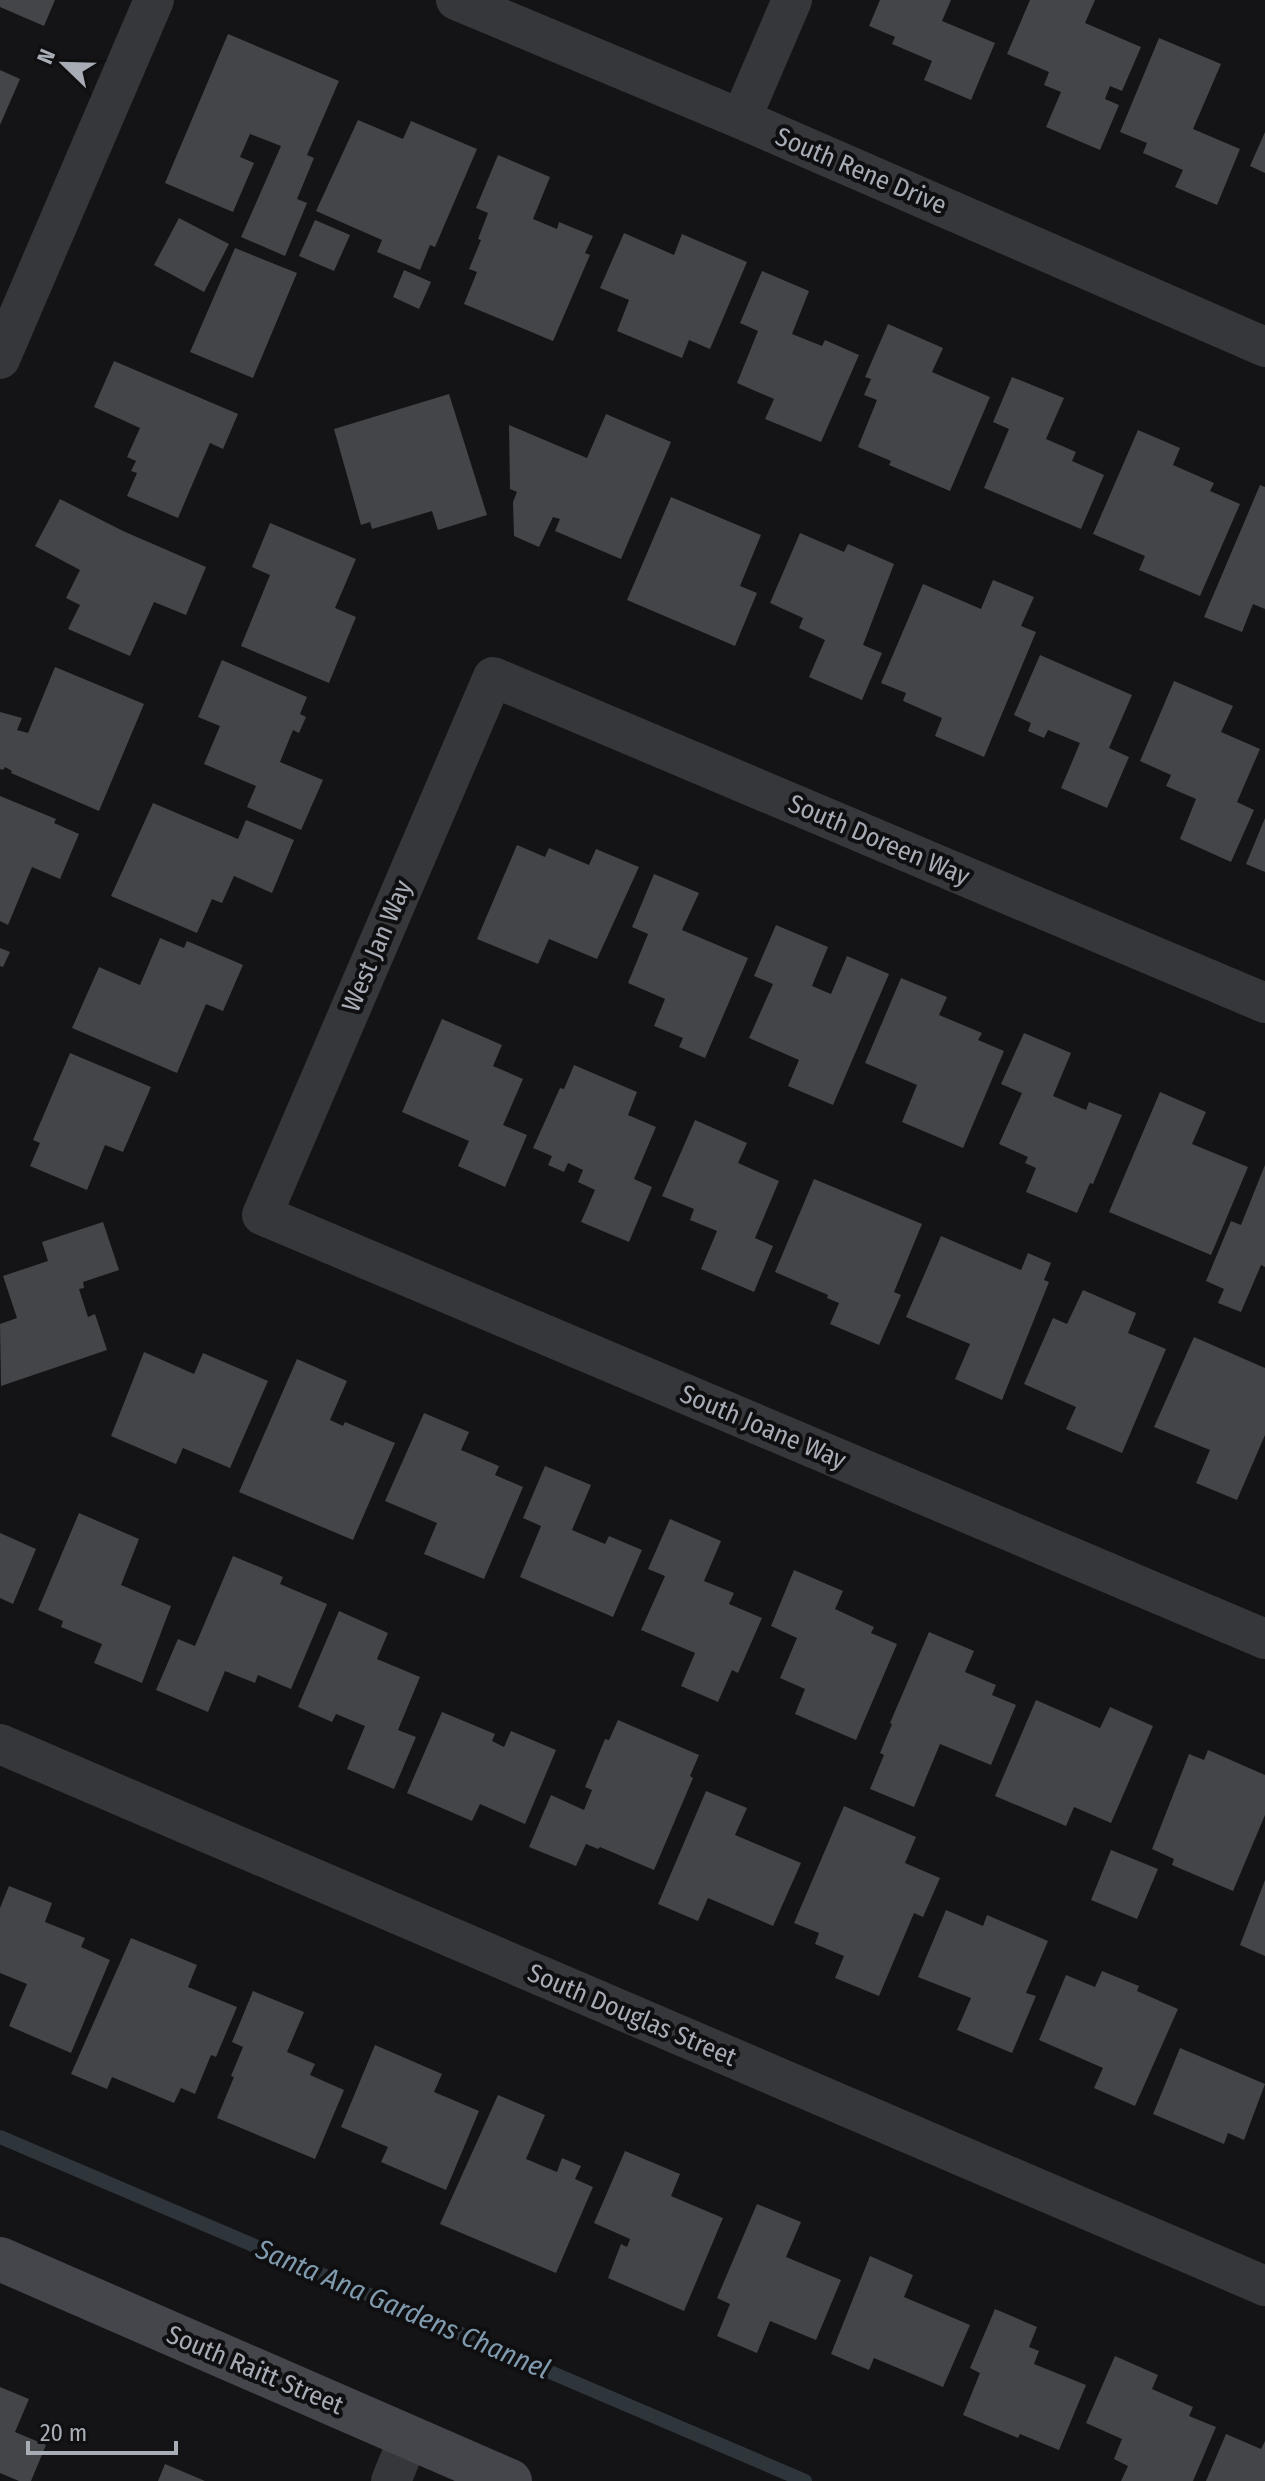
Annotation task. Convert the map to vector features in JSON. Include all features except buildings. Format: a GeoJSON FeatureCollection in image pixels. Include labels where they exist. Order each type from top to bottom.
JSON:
{"type":"FeatureCollection","features":[{"type":"Feature","properties":{"kind":"street"},"geometry":{"type":"LineString","coordinates":[[0,359],[154,0]]}},
{"type":"Feature","properties":{"kind":"street","name":"South Rene Drive"},"geometry":{"type":"LineString","coordinates":[[456,0],[741,119],[1265,347]]}},
{"type":"Feature","properties":{"kind":"street"},"geometry":{"type":"LineString","coordinates":[[741,119],[792,0]]}},
{"type":"Feature","properties":{"kind":"street","name":"South Doreen Way"},"geometry":{"type":"LineString","coordinates":[[493,677],[1265,1003]]}},
{"type":"Feature","properties":{"kind":"street","name":"West Jan Way"},"geometry":{"type":"LineString","coordinates":[[262,1215],[493,677]]}},
{"type":"Feature","properties":{"kind":"street","name":"South Joane Way"},"geometry":{"type":"LineString","coordinates":[[262,1215],[1265,1639]]}},
{"type":"Feature","properties":{"kind":"street","name":"South Douglas Street"},"geometry":{"type":"LineString","coordinates":[[0,1744],[1265,2286]]}},
{"type":"Feature","properties":{"kind":"street","name":"South Raitt Street"},"geometry":{"type":"LineString","coordinates":[[0,2259],[510,2481]]}},
{"type":"Feature","properties":{"kind":"street"},"geometry":{"type":"LineString","coordinates":[[391,2481],[409,2437]]}},
{"type":"Feature","properties":{"kind":"waterway","name":"Santa Ana Gardens Channel"},"geometry":{"type":"LineString","coordinates":[[0,2137],[805,2481]]}}]}
